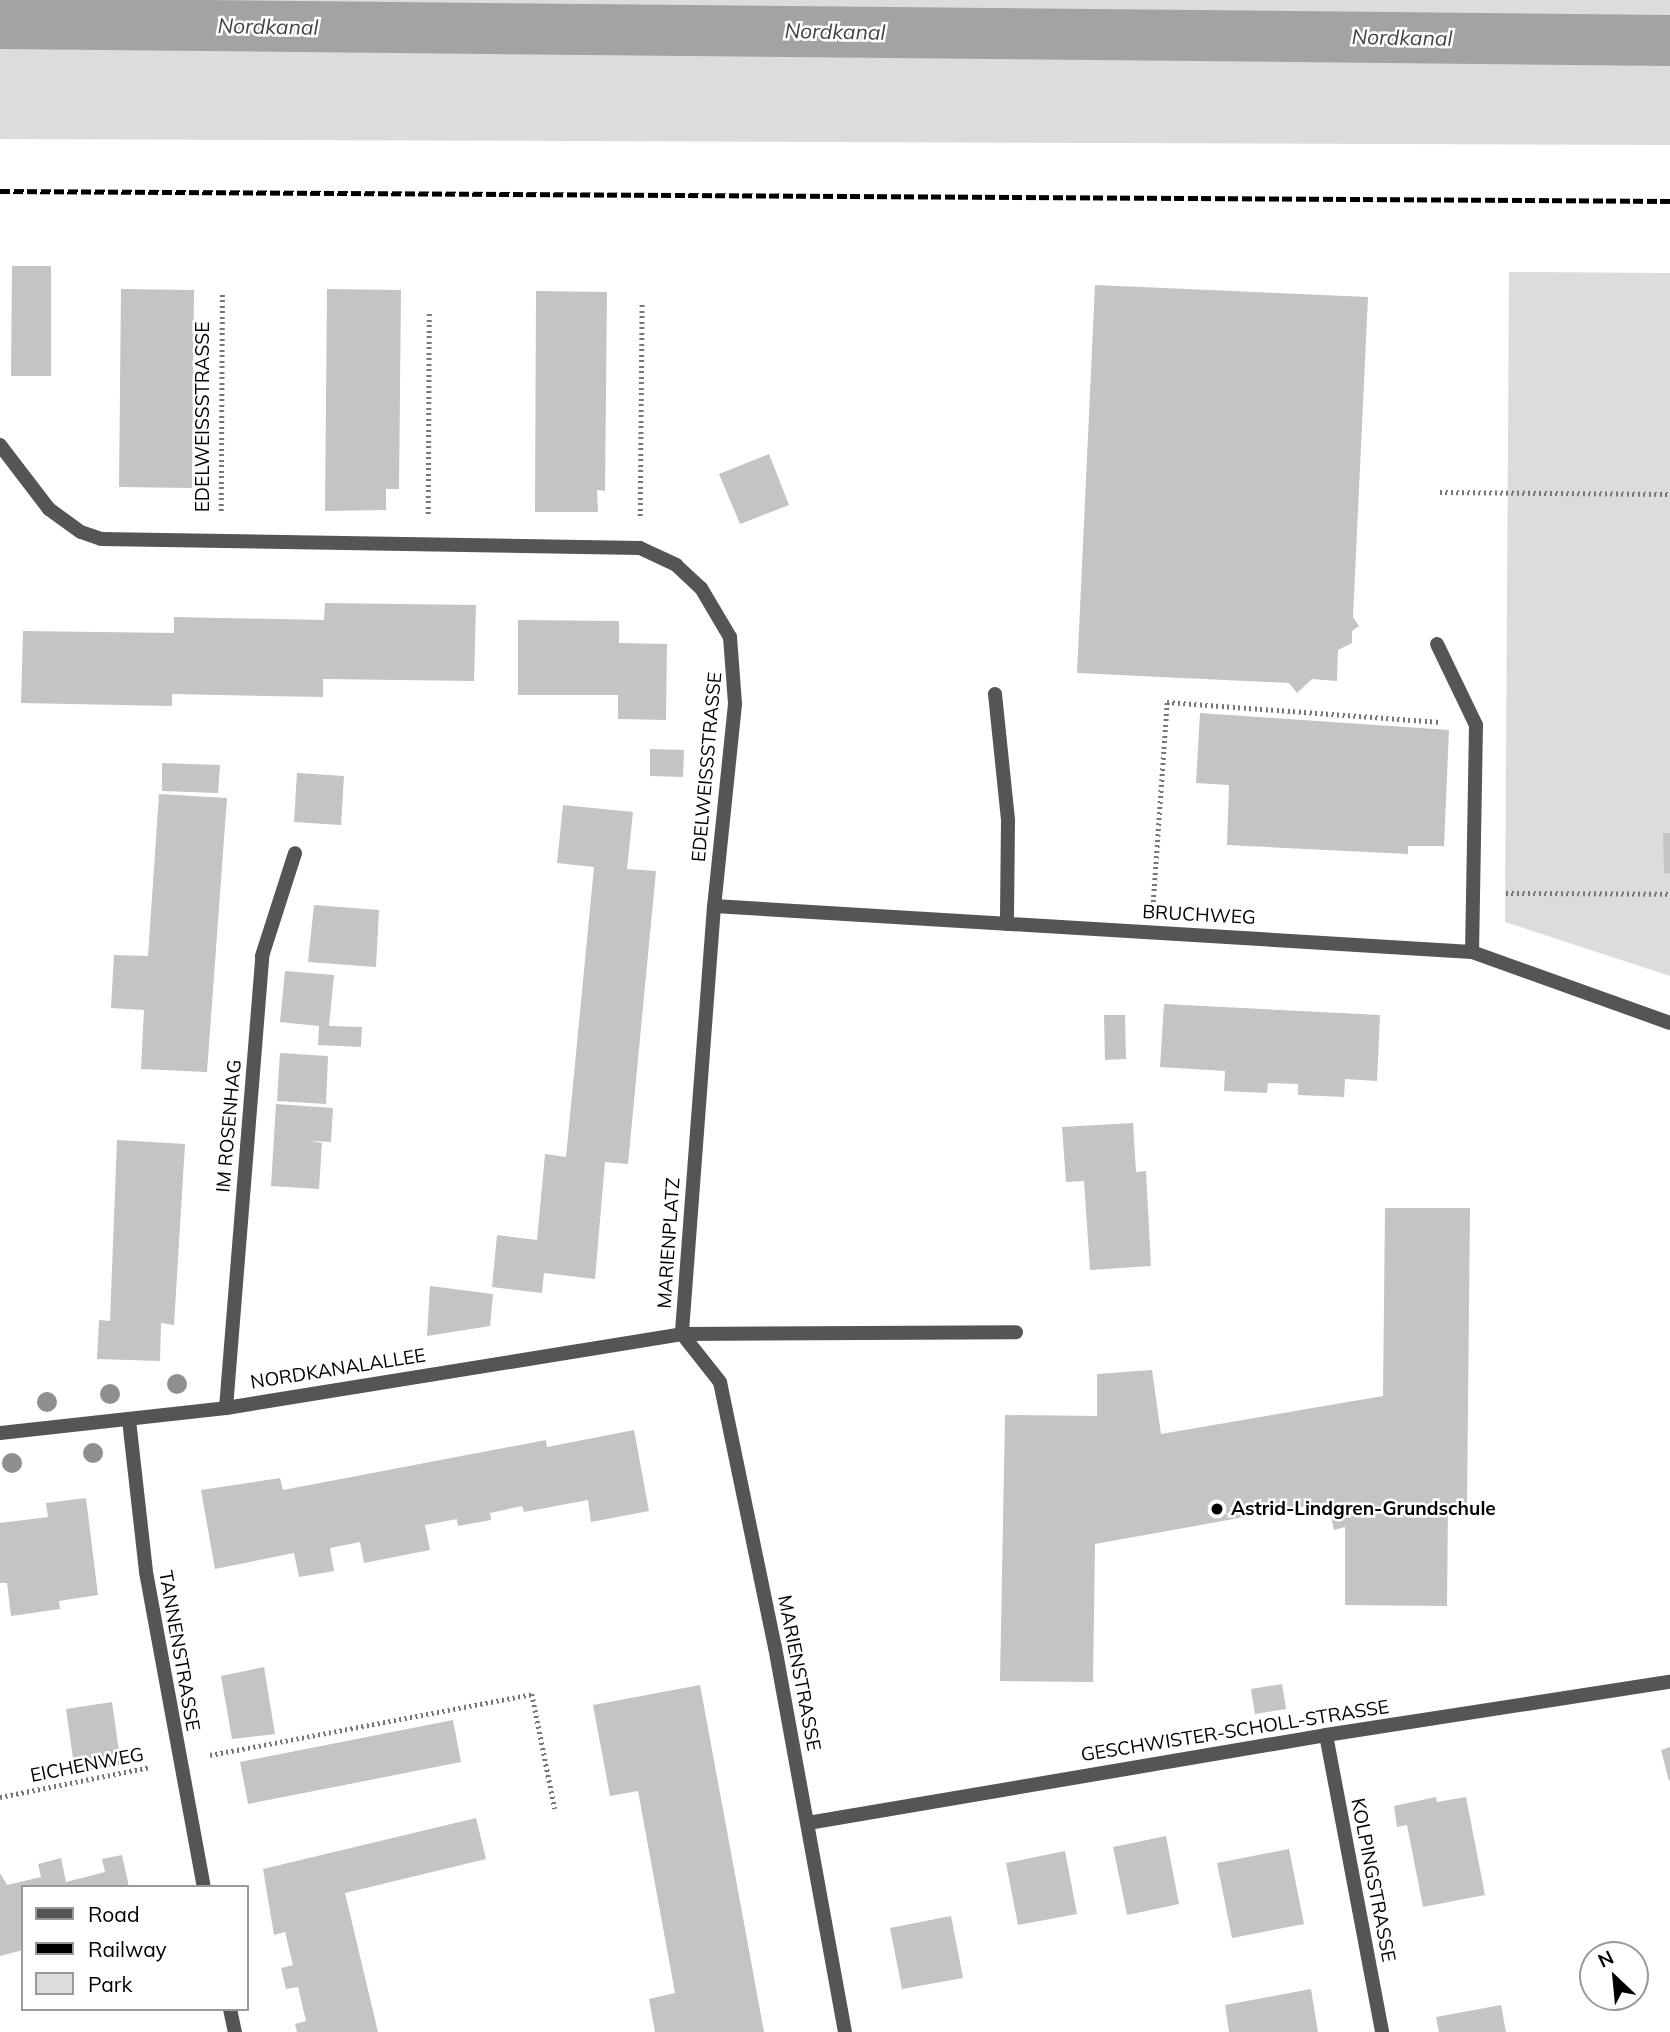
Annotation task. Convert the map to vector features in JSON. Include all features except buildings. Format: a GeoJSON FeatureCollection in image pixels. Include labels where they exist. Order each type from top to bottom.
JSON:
{"type":"FeatureCollection","features":[{"type":"Feature","properties":{"kind":"street","name":"EDELWEISSSTRASSE"},"geometry":{"type":"LineString","coordinates":[[0,445],[35,496],[81,532],[132,541],[640,548],[676,565],[701,587],[722,620],[733,654],[734,704],[714,906]]}},
{"type":"Feature","properties":{"kind":"street"},"geometry":{"type":"LineString","coordinates":[[1437,645],[1476,725],[1472,952]]}},
{"type":"Feature","properties":{"kind":"street"},"geometry":{"type":"LineString","coordinates":[[995,694],[1008,830],[1007,924]]}},
{"type":"Feature","properties":{"kind":"street","name":"IM ROSENHAG"},"geometry":{"type":"LineString","coordinates":[[226,1408],[262,956],[295,853]]}},
{"type":"Feature","properties":{"kind":"street","name":"BRUCHWEG"},"geometry":{"type":"LineString","coordinates":[[714,906],[1472,952],[1670,1023]]}},
{"type":"Feature","properties":{"kind":"street","name":"MARIENPLATZ"},"geometry":{"type":"LineString","coordinates":[[714,906],[682,1334],[1016,1332]]}},
{"type":"Feature","properties":{"kind":"street","name":"NORDKANALALLEE"},"geometry":{"type":"LineString","coordinates":[[0,1433],[226,1408],[682,1334]]}},
{"type":"Feature","properties":{"kind":"street","name":"MARIENSTRASSE"},"geometry":{"type":"LineString","coordinates":[[682,1334],[720,1382],[808,1824],[845,2032]]}},
{"type":"Feature","properties":{"kind":"street","name":"TANNENSTRASSE"},"geometry":{"type":"LineString","coordinates":[[129,1420],[146,1572],[178,1761],[204,1885]]}},
{"type":"Feature","properties":{"kind":"street","name":"GESCHWISTER-SCHOLL-STRASSE"},"geometry":{"type":"LineString","coordinates":[[808,1824],[1326,1735],[1670,1682]]}},
{"type":"Feature","properties":{"kind":"street","name":"KOLPINGSTRASSE"},"geometry":{"type":"LineString","coordinates":[[1326,1735],[1382,2032]]}},
{"type":"Feature","properties":{"kind":"street"},"geometry":{"type":"LineString","coordinates":[[230,2011],[235,2032]]}},
{"type":"Feature","properties":{"kind":"path","name":"EDELWEISSSTRASSE"},"geometry":{"type":"LineString","coordinates":[[221,543],[222,292]]}},
{"type":"Feature","properties":{"kind":"path"},"geometry":{"type":"LineString","coordinates":[[640,548],[642,304]]}},
{"type":"Feature","properties":{"kind":"path"},"geometry":{"type":"LineString","coordinates":[[428,543],[429,311]]}},
{"type":"Feature","properties":{"kind":"path"},"geometry":{"type":"LineString","coordinates":[[1440,492],[1670,495]]}},
{"type":"Feature","properties":{"kind":"path"},"geometry":{"type":"LineString","coordinates":[[1151,931],[1167,702],[1476,725]]}},
{"type":"Feature","properties":{"kind":"path"},"geometry":{"type":"LineString","coordinates":[[1472,891],[1670,894]]}},
{"type":"Feature","properties":{"kind":"path","name":"EICHENWEG"},"geometry":{"type":"LineString","coordinates":[[0,1797],[532,1694],[555,1809]]}},
{"type":"Feature","properties":{"kind":"green space"},"geometry":{"type":"Polygon","coordinates":[[[0,0],[1670,0],[1670,145],[0,139],[0,0]]]}},
{"type":"Feature","properties":{"kind":"green space"},"geometry":{"type":"Polygon","coordinates":[[[1509,272],[1670,273],[1670,976],[1505,922],[1509,272]]]}},
{"type":"Feature","properties":{"kind":"waterway","name":"Nordkanal"},"geometry":{"type":"LineString","coordinates":[[0,23],[1670,40]]}},
{"type":"Feature","properties":{"kind":"railway"},"geometry":{"type":"LineString","coordinates":[[0,191],[1670,201]]}},
{"type":"Feature","properties":{"kind":"place","name":"Astrid-Lindgren-Grundschule"},"geometry":{"type":"Point","coordinates":[1217,1509]}}]}
